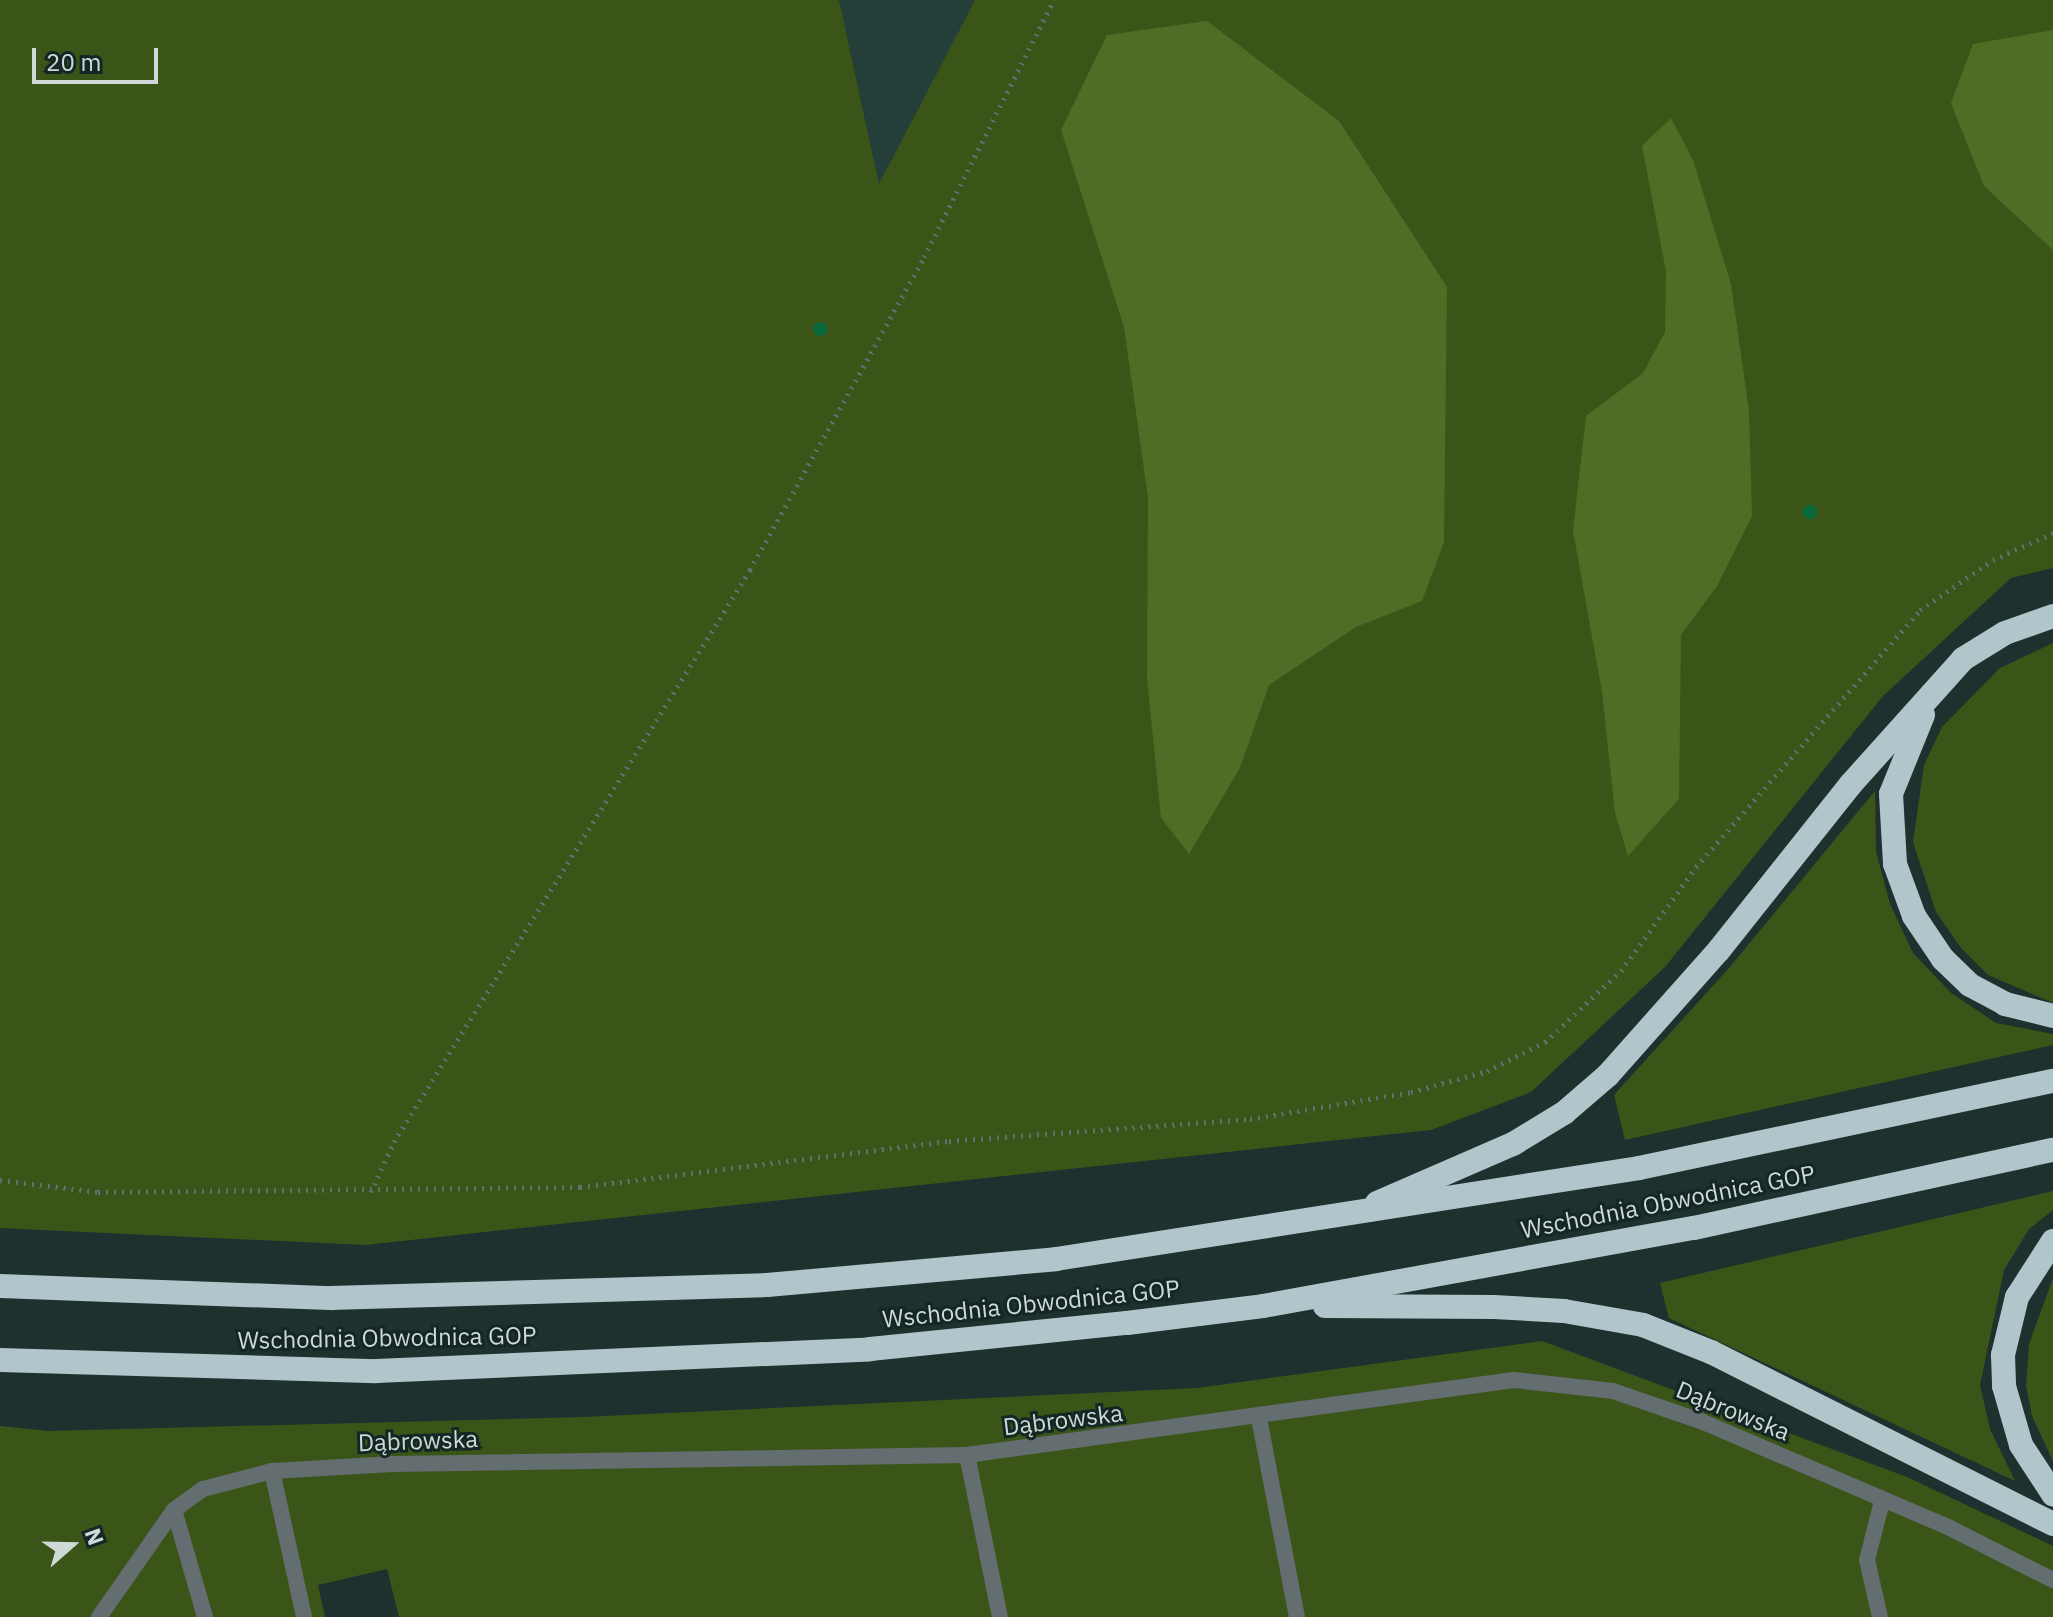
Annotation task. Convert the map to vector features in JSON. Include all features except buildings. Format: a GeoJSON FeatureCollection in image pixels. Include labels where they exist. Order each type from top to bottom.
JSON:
{"type":"FeatureCollection","features":[{"type":"Feature","properties":{"kind":"highway"},"geometry":{"type":"LineString","coordinates":[[1342,1218],[1513,1144],[1564,1113],[1608,1075],[1719,950],[1851,784],[1931,694],[1984,644],[2053,616]]}},
{"type":"Feature","properties":{"kind":"highway"},"geometry":{"type":"LineString","coordinates":[[1931,694],[1891,794],[1895,864],[1914,916],[1943,959],[1970,985],[2005,1004],[2053,1016]]}},
{"type":"Feature","properties":{"kind":"highway","name":"Wschodnia Obwodnica GOP"},"geometry":{"type":"LineString","coordinates":[[0,1286],[331,1298],[767,1285],[1056,1259],[1342,1218],[1639,1168],[2053,1081]]}},
{"type":"Feature","properties":{"kind":"highway","name":"Wschodnia Obwodnica GOP"},"geometry":{"type":"LineString","coordinates":[[0,1360],[376,1371],[870,1349],[1263,1306],[1694,1228],[2053,1150]]}},
{"type":"Feature","properties":{"kind":"highway"},"geometry":{"type":"LineString","coordinates":[[2053,1241],[2017,1297],[2003,1355],[2004,1386],[2021,1445],[2053,1494]]}},
{"type":"Feature","properties":{"kind":"highway"},"geometry":{"type":"LineString","coordinates":[[1263,1306],[1494,1307],[1564,1311],[1643,1325],[1711,1352],[2053,1524]]}},
{"type":"Feature","properties":{"kind":"lane","name":"Dąbrowska"},"geometry":{"type":"LineString","coordinates":[[99,1617],[174,1510],[203,1489],[272,1471],[393,1464],[967,1455],[1259,1418],[1514,1380],[1558,1381],[1613,1391],[1703,1422],[1948,1527],[2053,1580]]}},
{"type":"Feature","properties":{"kind":"lane"},"geometry":{"type":"LineString","coordinates":[[1259,1418],[1297,1617]]}},
{"type":"Feature","properties":{"kind":"lane"},"geometry":{"type":"LineString","coordinates":[[967,1455],[1000,1617]]}},
{"type":"Feature","properties":{"kind":"lane"},"geometry":{"type":"LineString","coordinates":[[272,1471],[304,1617]]}},
{"type":"Feature","properties":{"kind":"lane"},"geometry":{"type":"LineString","coordinates":[[1880,1617],[1867,1560],[1882,1501]]}},
{"type":"Feature","properties":{"kind":"lane"},"geometry":{"type":"LineString","coordinates":[[174,1510],[205,1617]]}},
{"type":"Feature","properties":{"kind":"path"},"geometry":{"type":"LineString","coordinates":[[370,1193],[394,1142],[750,570],[924,257],[1054,0]]}},
{"type":"Feature","properties":{"kind":"path"},"geometry":{"type":"LineString","coordinates":[[0,1180],[98,1192],[370,1193],[580,1187],[949,1141],[1250,1119],[1411,1092],[1487,1071],[1545,1042],[1621,971],[1696,867],[1920,610],[1993,560],[2053,533]]}},
{"type":"Feature","properties":{"kind":"shaded area"},"geometry":{"type":"Polygon","coordinates":[[[839,0],[975,0],[879,185],[839,0]]]}},
{"type":"Feature","properties":{"kind":"green space"},"geometry":{"type":"Polygon","coordinates":[[[0,0],[839,0],[879,184],[975,0],[2053,0],[2053,568],[2011,578],[1883,696],[1665,967],[1531,1092],[1431,1130],[365,1245],[0,1228],[0,0]]]}},
{"type":"Feature","properties":{"kind":"green space"},"geometry":{"type":"Polygon","coordinates":[[[1207,21],[1339,121],[1447,287],[1444,542],[1422,601],[1356,627],[1269,685],[1240,768],[1189,854],[1161,818],[1147,678],[1148,498],[1124,327],[1061,130],[1107,35],[1207,21]]]}},
{"type":"Feature","properties":{"kind":"green space"},"geometry":{"type":"Polygon","coordinates":[[[2053,30],[2053,250],[1984,186],[1951,103],[1973,44],[2053,30]]]}},
{"type":"Feature","properties":{"kind":"green space"},"geometry":{"type":"Polygon","coordinates":[[[1671,118],[1693,160],[1731,284],[1749,411],[1752,516],[1717,586],[1681,635],[1679,799],[1628,856],[1615,813],[1602,692],[1573,531],[1586,416],[1643,373],[1665,332],[1666,271],[1642,146],[1671,118]]]}},
{"type":"Feature","properties":{"kind":"green space"},"geometry":{"type":"Polygon","coordinates":[[[2053,643],[2053,1003],[1988,975],[1961,948],[1936,912],[1913,842],[1924,765],[1942,727],[2000,668],[2053,643]]]}},
{"type":"Feature","properties":{"kind":"green space"},"geometry":{"type":"Polygon","coordinates":[[[1875,791],[1876,851],[1890,904],[1913,953],[1951,993],[1996,1023],[2053,1034],[2053,1045],[1625,1140],[1614,1095],[1729,968],[1875,791]]]}},
{"type":"Feature","properties":{"kind":"green space"},"geometry":{"type":"Polygon","coordinates":[[[2053,1191],[2053,1210],[2029,1229],[2004,1270],[1980,1385],[1990,1429],[2015,1481],[1669,1318],[1660,1283],[2053,1191]]]}},
{"type":"Feature","properties":{"kind":"green space"},"geometry":{"type":"Polygon","coordinates":[[[2053,1278],[2053,1461],[2032,1416],[2026,1386],[2029,1344],[2053,1278]]]}},
{"type":"Feature","properties":{"kind":"green space"},"geometry":{"type":"Polygon","coordinates":[[[1542,1341],[1907,1477],[2053,1546],[2053,1617],[399,1617],[387,1569],[318,1585],[325,1617],[0,1617],[0,1426],[49,1431],[584,1417],[1197,1388],[1542,1341]]]}}]}
